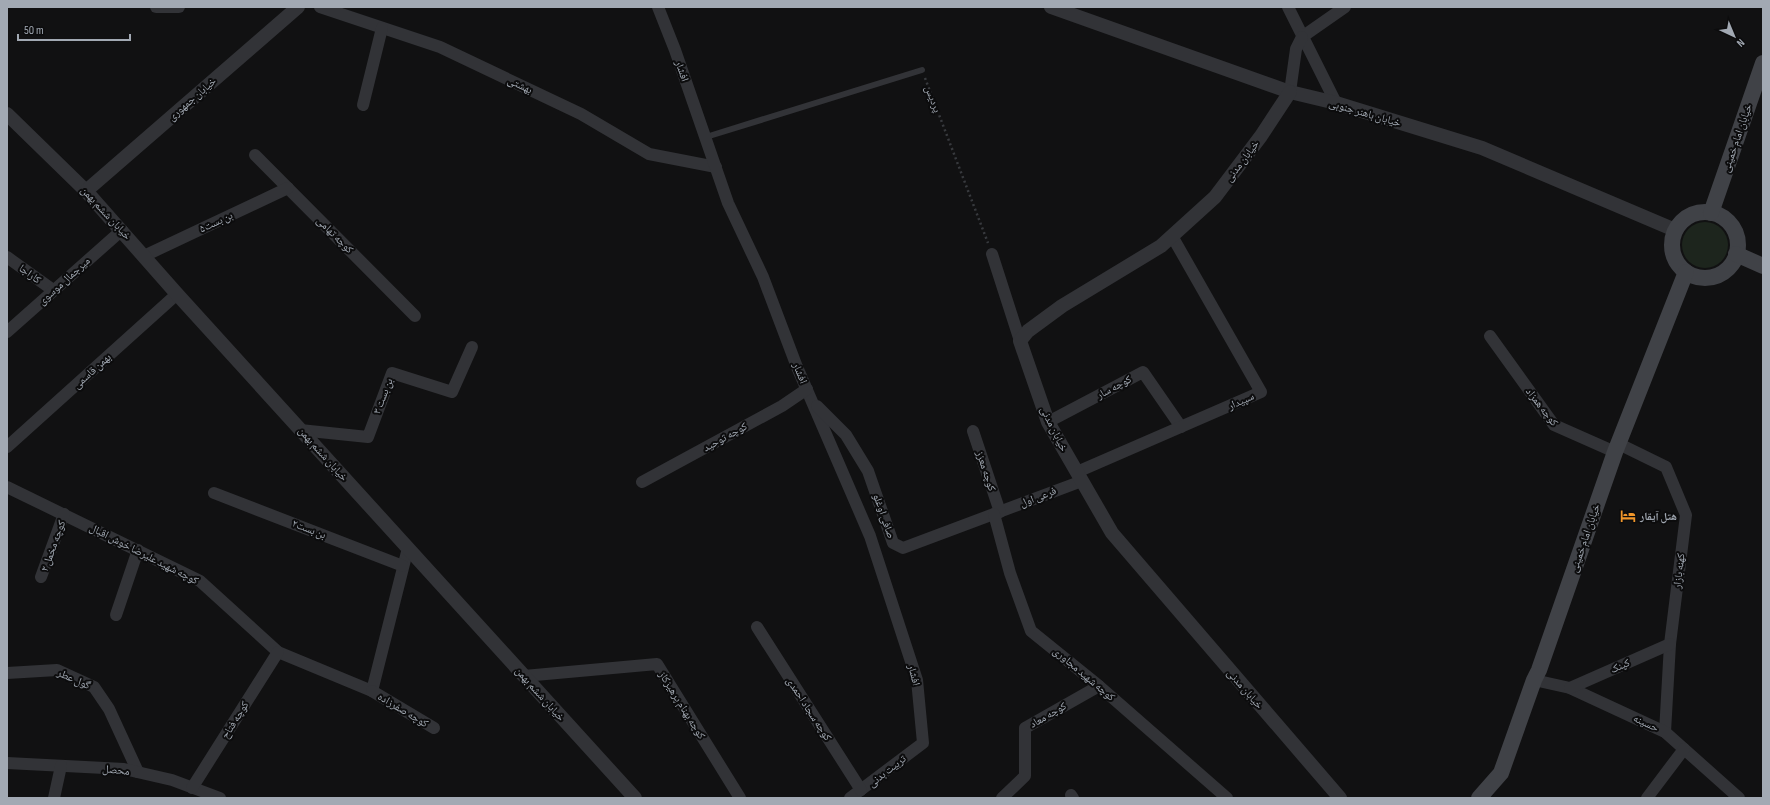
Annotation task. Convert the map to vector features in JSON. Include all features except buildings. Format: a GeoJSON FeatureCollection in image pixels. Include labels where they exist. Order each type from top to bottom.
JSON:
{"type":"FeatureCollection","features":[{"type":"Feature","properties":{"kind":"main road","name":"خیابان امام خمینی"},"geometry":{"type":"LineString","coordinates":[[1711,213],[1763,63]]}},
{"type":"Feature","properties":{"kind":"main road"},"geometry":{"type":"LineString","coordinates":[[1702,212],[1711,213],[1721,216],[1730,223],[1738,243],[1736,254],[1731,265],[1721,273],[1710,278],[1698,277],[1686,272],[1679,266],[1672,249],[1675,230],[1686,218],[1702,212]]}},
{"type":"Feature","properties":{"kind":"main road"},"geometry":{"type":"LineString","coordinates":[[1736,254],[1763,266]]}},
{"type":"Feature","properties":{"kind":"main road","name":"خیابان امام خمینی"},"geometry":{"type":"LineString","coordinates":[[1479,798],[1501,773],[1617,448],[1686,272]]}},
{"type":"Feature","properties":{"kind":"street"},"geometry":{"type":"LineString","coordinates":[[156,7],[179,7]]}},
{"type":"Feature","properties":{"kind":"street","name":"خیابان جمهوری"},"geometry":{"type":"LineString","coordinates":[[86,191],[298,7]]}},
{"type":"Feature","properties":{"kind":"street","name":"بهشتی"},"geometry":{"type":"LineString","coordinates":[[320,7],[440,47],[574,110],[649,154],[716,167]]}},
{"type":"Feature","properties":{"kind":"street","name":"افشار"},"geometry":{"type":"LineString","coordinates":[[658,7],[675,50],[728,203],[763,277],[807,389],[870,536],[917,680],[923,743]]}},
{"type":"Feature","properties":{"kind":"street","name":"خیابان باهنر جنوبی"},"geometry":{"type":"LineString","coordinates":[[1051,7],[1290,92],[1336,104],[1482,148],[1675,230]]}},
{"type":"Feature","properties":{"kind":"street"},"geometry":{"type":"LineString","coordinates":[[1288,7],[1336,104]]}},
{"type":"Feature","properties":{"kind":"street"},"geometry":{"type":"LineString","coordinates":[[1290,92],[1296,49],[1302,37],[1345,7]]}},
{"type":"Feature","properties":{"kind":"street"},"geometry":{"type":"LineString","coordinates":[[363,106],[382,28]]}},
{"type":"Feature","properties":{"kind":"street","name":"خیابان مدنی"},"geometry":{"type":"LineString","coordinates":[[1290,92],[1261,136],[1215,197],[1161,246],[1062,306],[1028,331],[1020,341],[1048,422],[1112,533],[1340,798]]}},
{"type":"Feature","properties":{"kind":"street","name":"خیابان ششم بهمن"},"geometry":{"type":"LineString","coordinates":[[7,114],[86,191],[122,230],[177,294],[635,798]]}},
{"type":"Feature","properties":{"kind":"street","name":"کوچه تهامی"},"geometry":{"type":"LineString","coordinates":[[255,155],[415,316]]}},
{"type":"Feature","properties":{"kind":"street","name":"بن بست۵"},"geometry":{"type":"LineString","coordinates":[[144,256],[288,188]]}},
{"type":"Feature","properties":{"kind":"street","name":"میرجمال موسوی"},"geometry":{"type":"LineString","coordinates":[[7,332],[122,230]]}},
{"type":"Feature","properties":{"kind":"street","name":"سپیدار"},"geometry":{"type":"LineString","coordinates":[[1080,476],[1181,426],[1261,392],[1172,236]]}},
{"type":"Feature","properties":{"kind":"street"},"geometry":{"type":"LineString","coordinates":[[992,254],[1020,341]]}},
{"type":"Feature","properties":{"kind":"street","name":"کاراجا"},"geometry":{"type":"LineString","coordinates":[[7,257],[53,290]]}},
{"type":"Feature","properties":{"kind":"street","name":"بهمن قاسمی"},"geometry":{"type":"LineString","coordinates":[[7,447],[177,294]]}},
{"type":"Feature","properties":{"kind":"street","name":"کوچه همزاد"},"geometry":{"type":"LineString","coordinates":[[1490,336],[1554,425],[1617,448]]}},
{"type":"Feature","properties":{"kind":"street","name":"بن بست ۳"},"geometry":{"type":"LineString","coordinates":[[300,430],[368,437],[392,373],[452,392],[472,347]]}},
{"type":"Feature","properties":{"kind":"street","name":"کوچه سار"},"geometry":{"type":"LineString","coordinates":[[1048,422],[1143,372],[1181,426]]}},
{"type":"Feature","properties":{"kind":"street","name":"کوچه توحید"},"geometry":{"type":"LineString","coordinates":[[642,482],[782,406],[807,389]]}},
{"type":"Feature","properties":{"kind":"street","name":"صافی اوغلو"},"geometry":{"type":"LineString","coordinates":[[812,401],[846,435],[868,471],[893,544],[903,548],[997,513]]}},
{"type":"Feature","properties":{"kind":"street","name":"کوچه معزز"},"geometry":{"type":"LineString","coordinates":[[973,431],[997,513]]}},
{"type":"Feature","properties":{"kind":"street","name":"کهنه بازار"},"geometry":{"type":"LineString","coordinates":[[1617,448],[1666,467],[1686,515],[1670,644],[1665,732]]}},
{"type":"Feature","properties":{"kind":"street","name":"فرعی اول"},"geometry":{"type":"LineString","coordinates":[[997,513],[1080,476]]}},
{"type":"Feature","properties":{"kind":"street","name":"کوچه شهید علیرضا خوش اقبال"},"geometry":{"type":"LineString","coordinates":[[7,487],[200,581],[278,652],[372,692]]}},
{"type":"Feature","properties":{"kind":"street","name":"بن بست۲"},"geometry":{"type":"LineString","coordinates":[[214,493],[403,566]]}},
{"type":"Feature","properties":{"kind":"street","name":"کوچه شهید مجاوری"},"geometry":{"type":"LineString","coordinates":[[997,513],[1010,573],[1031,630],[1099,686],[1227,798]]}},
{"type":"Feature","properties":{"kind":"street","name":"کوچه مخمل ۲"},"geometry":{"type":"LineString","coordinates":[[41,577],[64,514]]}},
{"type":"Feature","properties":{"kind":"street"},"geometry":{"type":"LineString","coordinates":[[372,692],[408,548]]}},
{"type":"Feature","properties":{"kind":"street"},"geometry":{"type":"LineString","coordinates":[[116,615],[138,550]]}},
{"type":"Feature","properties":{"kind":"street","name":"کوچه سجاد احمدی"},"geometry":{"type":"LineString","coordinates":[[757,627],[861,790]]}},
{"type":"Feature","properties":{"kind":"street","name":"کپنک"},"geometry":{"type":"LineString","coordinates":[[1570,688],[1670,644]]}},
{"type":"Feature","properties":{"kind":"street","name":"کوچه فتاح"},"geometry":{"type":"LineString","coordinates":[[192,788],[278,652]]}},
{"type":"Feature","properties":{"kind":"street","name":"کوچه بهنام پرهیزکاز"},"geometry":{"type":"LineString","coordinates":[[524,676],[657,664],[740,798]]}},
{"type":"Feature","properties":{"kind":"street","name":"گول عطر"},"geometry":{"type":"LineString","coordinates":[[7,673],[57,670],[94,687],[109,709],[138,772]]}},
{"type":"Feature","properties":{"kind":"street","name":"حسینه"},"geometry":{"type":"LineString","coordinates":[[1534,680],[1570,688],[1665,732],[1739,798]]}},
{"type":"Feature","properties":{"kind":"street","name":"کوچه معاد"},"geometry":{"type":"LineString","coordinates":[[1002,798],[1026,776],[1025,728],[1099,686]]}},
{"type":"Feature","properties":{"kind":"street","name":"کوچه صفرزاده"},"geometry":{"type":"LineString","coordinates":[[372,692],[434,728]]}},
{"type":"Feature","properties":{"kind":"street","name":"تربیت بدنی"},"geometry":{"type":"LineString","coordinates":[[850,798],[923,743]]}},
{"type":"Feature","properties":{"kind":"street"},"geometry":{"type":"LineString","coordinates":[[1646,798],[1684,749]]}},
{"type":"Feature","properties":{"kind":"street","name":"محصل"},"geometry":{"type":"LineString","coordinates":[[7,763],[124,769],[172,780],[220,798]]}},
{"type":"Feature","properties":{"kind":"street"},"geometry":{"type":"LineString","coordinates":[[54,798],[61,766]]}},
{"type":"Feature","properties":{"kind":"lane"},"geometry":{"type":"LineString","coordinates":[[706,137],[922,70]]}},
{"type":"Feature","properties":{"kind":"path","name":"پردیس"},"geometry":{"type":"LineString","coordinates":[[922,70],[992,254]]}},
{"type":"Feature","properties":{"kind":"shaded area"},"geometry":{"type":"Polygon","coordinates":[[[1710,222],[1722,228],[1727,236],[1727,254],[1722,262],[1714,267],[1700,268],[1688,262],[1683,254],[1682,240],[1688,228],[1696,223],[1710,222]]]}},
{"type":"Feature","properties":{"kind":"place","name":"هتل آیقار"},"geometry":{"type":"Point","coordinates":[1628,516]}}]}
